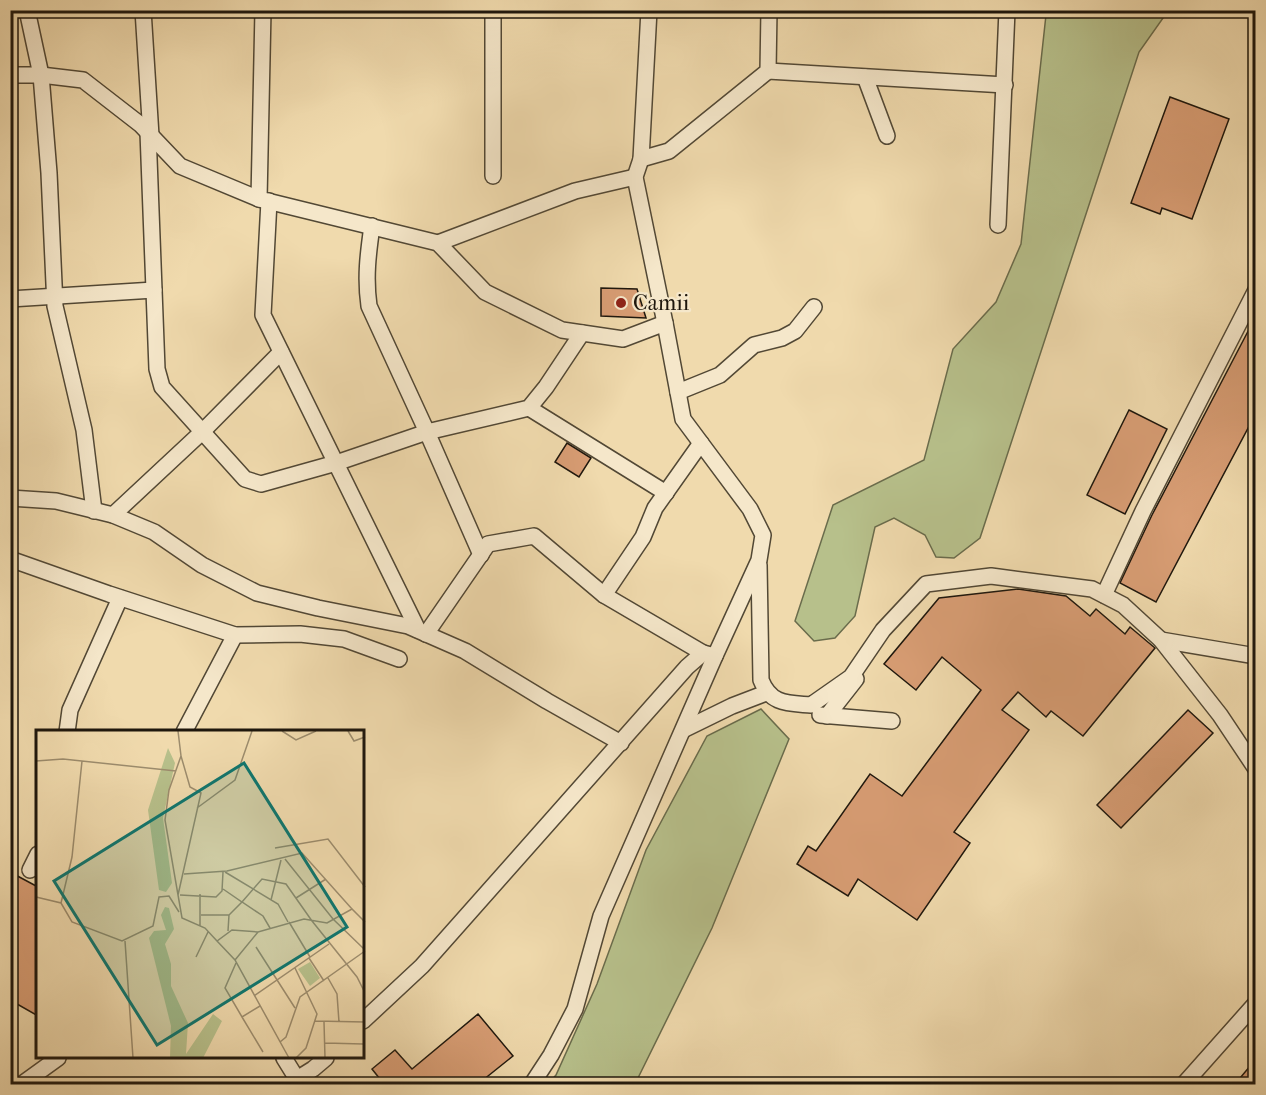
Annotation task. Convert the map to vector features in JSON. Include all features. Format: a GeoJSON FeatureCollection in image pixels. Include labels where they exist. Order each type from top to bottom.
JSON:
{"type":"FeatureCollection","features":[{"type":"Feature","properties":{"kind":"street"},"geometry":{"type":"LineString","coordinates":[[27,10],[41,75],[49,173],[55,306],[84,430],[94,511]]}},
{"type":"Feature","properties":{"kind":"street"},"geometry":{"type":"LineString","coordinates":[[143,10],[157,369],[162,387],[245,479],[261,484],[336,463],[427,432],[530,408],[582,333]]}},
{"type":"Feature","properties":{"kind":"street"},"geometry":{"type":"LineString","coordinates":[[263,10],[263,315],[422,632]]}},
{"type":"Feature","properties":{"kind":"street"},"geometry":{"type":"LineString","coordinates":[[493,10],[493,176]]}},
{"type":"Feature","properties":{"kind":"street"},"geometry":{"type":"LineString","coordinates":[[649,10],[641,159],[635,177],[683,419],[750,508],[763,536],[759,560],[761,680],[766,693],[782,702],[811,705],[851,677],[883,630],[926,584],[991,576],[1092,589],[1123,605],[1161,640],[1220,715],[1256,769]]}},
{"type":"Feature","properties":{"kind":"street"},"geometry":{"type":"LineString","coordinates":[[768,71],[769,10]]}},
{"type":"Feature","properties":{"kind":"street"},"geometry":{"type":"LineString","coordinates":[[998,225],[1007,10]]}},
{"type":"Feature","properties":{"kind":"street"},"geometry":{"type":"LineString","coordinates":[[641,159],[669,151],[768,71],[1005,85]]}},
{"type":"Feature","properties":{"kind":"street"},"geometry":{"type":"LineString","coordinates":[[10,75],[41,75],[83,80],[149,134],[180,166],[264,200],[438,243],[485,292],[562,330],[623,339],[665,323]]}},
{"type":"Feature","properties":{"kind":"street"},"geometry":{"type":"LineString","coordinates":[[865,77],[887,136]]}},
{"type":"Feature","properties":{"kind":"street"},"geometry":{"type":"LineString","coordinates":[[438,243],[575,191],[635,177]]}},
{"type":"Feature","properties":{"kind":"street"},"geometry":{"type":"LineString","coordinates":[[372,226],[366,263],[369,306],[481,555]]}},
{"type":"Feature","properties":{"kind":"street"},"geometry":{"type":"LineString","coordinates":[[10,299],[154,290]]}},
{"type":"Feature","properties":{"kind":"street"},"geometry":{"type":"LineString","coordinates":[[1104,595],[1143,511],[1256,290]]}},
{"type":"Feature","properties":{"kind":"street"},"geometry":{"type":"LineString","coordinates":[[678,392],[720,375],[754,345],[782,338],[795,331],[814,307]]}},
{"type":"Feature","properties":{"kind":"street"},"geometry":{"type":"LineString","coordinates":[[113,515],[202,432],[282,352]]}},
{"type":"Feature","properties":{"kind":"street"},"geometry":{"type":"LineString","coordinates":[[530,408],[666,493]]}},
{"type":"Feature","properties":{"kind":"street"},"geometry":{"type":"LineString","coordinates":[[604,595],[643,537],[655,508],[701,443]]}},
{"type":"Feature","properties":{"kind":"street"},"geometry":{"type":"LineString","coordinates":[[10,498],[56,501],[113,515],[154,532],[202,565],[257,593],[408,626],[465,651],[621,743]]}},
{"type":"Feature","properties":{"kind":"street"},"geometry":{"type":"LineString","coordinates":[[422,632],[488,544],[534,536],[604,595],[709,655]]}},
{"type":"Feature","properties":{"kind":"street"},"geometry":{"type":"LineString","coordinates":[[10,559],[235,635],[300,634],[344,639],[399,659]]}},
{"type":"Feature","properties":{"kind":"street"},"geometry":{"type":"LineString","coordinates":[[532,1084],[551,1055],[574,1009],[601,916],[685,729],[709,655],[759,560]]}},
{"type":"Feature","properties":{"kind":"street"},"geometry":{"type":"LineString","coordinates":[[67,730],[70,710],[114,596]]}},
{"type":"Feature","properties":{"kind":"street"},"geometry":{"type":"LineString","coordinates":[[827,716],[870,660],[883,630]]}},
{"type":"Feature","properties":{"kind":"street"},"geometry":{"type":"LineString","coordinates":[[185,730],[235,635]]}},
{"type":"Feature","properties":{"kind":"street"},"geometry":{"type":"LineString","coordinates":[[1161,640],[1256,656]]}},
{"type":"Feature","properties":{"kind":"street"},"geometry":{"type":"LineString","coordinates":[[364,1019],[422,966],[687,668],[709,655]]}},
{"type":"Feature","properties":{"kind":"street"},"geometry":{"type":"LineString","coordinates":[[685,729],[732,706],[766,693]]}},
{"type":"Feature","properties":{"kind":"street"},"geometry":{"type":"LineString","coordinates":[[801,704],[810,713],[892,721]]}},
{"type":"Feature","properties":{"kind":"street"},"geometry":{"type":"LineString","coordinates":[[30,870],[36,858]]}},
{"type":"Feature","properties":{"kind":"street"},"geometry":{"type":"LineString","coordinates":[[1184,1084],[1256,1003]]}},
{"type":"Feature","properties":{"kind":"street"},"geometry":{"type":"LineString","coordinates":[[22,1084],[57,1059]]}},
{"type":"Feature","properties":{"kind":"street"},"geometry":{"type":"LineString","coordinates":[[285,1059],[298,1082],[325,1059]]}},
{"type":"Feature","properties":{"kind":"green space"},"geometry":{"type":"Polygon","coordinates":[[[1049,10],[1168,11],[1139,52],[980,538],[954,558],[936,557],[925,535],[894,518],[875,527],[855,616],[835,638],[814,641],[795,621],[833,505],[924,460],[953,349],[996,302],[1021,244],[1046,15],[1049,10]]]}},
{"type":"Feature","properties":{"kind":"green space"},"geometry":{"type":"Polygon","coordinates":[[[761,709],[789,739],[712,928],[635,1084],[548,1084],[556,1075],[597,984],[646,850],[707,736],[761,709]]]}},
{"type":"Feature","properties":{"kind":"building"},"geometry":{"type":"Polygon","coordinates":[[[1170,97],[1229,119],[1192,219],[1162,208],[1160,214],[1131,203],[1170,97]]]}},
{"type":"Feature","properties":{"kind":"building","name":"Camii"},"geometry":{"type":"Polygon","coordinates":[[[601,288],[637,289],[646,318],[601,316],[601,288]]]}},
{"type":"Feature","properties":{"kind":"building"},"geometry":{"type":"Polygon","coordinates":[[[1256,316],[1256,413],[1156,602],[1120,583],[1152,515],[1256,316]]]}},
{"type":"Feature","properties":{"kind":"building"},"geometry":{"type":"Polygon","coordinates":[[[1129,410],[1167,429],[1125,514],[1087,495],[1129,410]]]}},
{"type":"Feature","properties":{"kind":"building"},"geometry":{"type":"Polygon","coordinates":[[[567,443],[591,458],[579,477],[555,462],[567,443]]]}},
{"type":"Feature","properties":{"kind":"building"},"geometry":{"type":"Polygon","coordinates":[[[1018,589],[1066,596],[1090,616],[1096,609],[1125,634],[1130,627],[1155,648],[1083,736],[1051,711],[1046,717],[1018,692],[1002,710],[1029,730],[954,832],[970,843],[917,920],[858,879],[848,896],[797,864],[808,846],[816,851],[870,774],[902,796],[981,690],[942,657],[916,690],[884,664],[939,598],[1018,589]]]}},
{"type":"Feature","properties":{"kind":"building"},"geometry":{"type":"Polygon","coordinates":[[[1188,710],[1213,733],[1121,828],[1097,805],[1188,710]]]}},
{"type":"Feature","properties":{"kind":"building"},"geometry":{"type":"Polygon","coordinates":[[[10,872],[36,886],[36,1015],[10,1000],[10,872]]]}},
{"type":"Feature","properties":{"kind":"building"},"geometry":{"type":"Polygon","coordinates":[[[478,1014],[513,1056],[478,1084],[384,1084],[372,1069],[395,1050],[412,1069],[478,1014]]]}},
{"type":"Feature","properties":{"kind":"building"},"geometry":{"type":"Polygon","coordinates":[[[1256,1059],[1256,1084],[1235,1084],[1256,1059]]]}},
{"type":"Feature","properties":{"kind":"place","name":"Camii"},"geometry":{"type":"Point","coordinates":[621,303]}}]}
